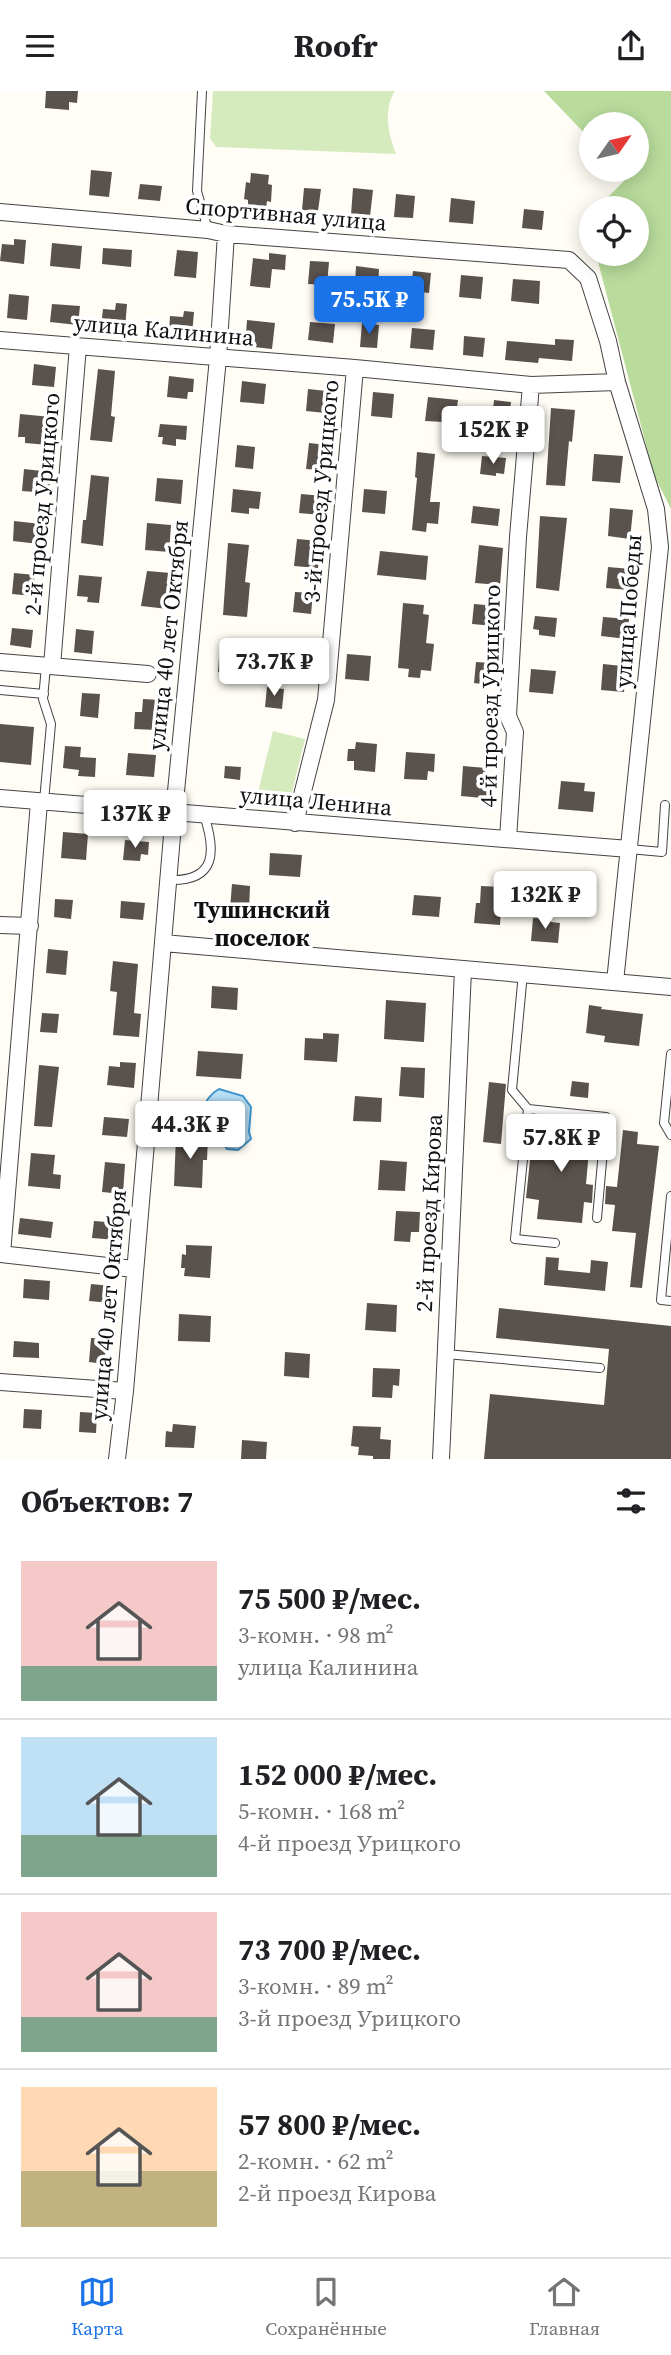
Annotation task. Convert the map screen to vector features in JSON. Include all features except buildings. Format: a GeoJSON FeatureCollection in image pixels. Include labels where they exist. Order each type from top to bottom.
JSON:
{"type":"FeatureCollection","features":[{"type":"Feature","properties":{"kind":"street","name":"Спортивная улица"},"geometry":{"type":"LineString","coordinates":[[0,212],[208,230],[226,235],[569,260]]}},
{"type":"Feature","properties":{"kind":"street","name":"улица 40 лет Октября"},"geometry":{"type":"LineString","coordinates":[[117,1459],[174,812],[218,358],[226,235]]}},
{"type":"Feature","properties":{"kind":"street","name":"улица Победы"},"geometry":{"type":"LineString","coordinates":[[569,260],[588,278],[608,341],[617,382],[656,509],[660,547],[615,982]]}},
{"type":"Feature","properties":{"kind":"street","name":"улица Калинина"},"geometry":{"type":"LineString","coordinates":[[0,340],[531,385],[617,382]]}},
{"type":"Feature","properties":{"kind":"street","name":"2-й проезд Урицкого"},"geometry":{"type":"LineString","coordinates":[[49,666],[78,346]]}},
{"type":"Feature","properties":{"kind":"street","name":"3-й проезд Урицкого"},"geometry":{"type":"LineString","coordinates":[[295,823],[326,700],[355,368]]}},
{"type":"Feature","properties":{"kind":"street","name":"4-й проезд Урицкого"},"geometry":{"type":"LineString","coordinates":[[508,839],[515,732],[508,716],[517,537],[531,385]]}},
{"type":"Feature","properties":{"kind":"street"},"geometry":{"type":"LineString","coordinates":[[0,662],[148,674]]}},
{"type":"Feature","properties":{"kind":"street","name":"улица Ленина"},"geometry":{"type":"LineString","coordinates":[[0,798],[629,849]]}},
{"type":"Feature","properties":{"kind":"street"},"geometry":{"type":"LineString","coordinates":[[42,802],[1,1254],[134,1269]]}},
{"type":"Feature","properties":{"kind":"street"},"geometry":{"type":"LineString","coordinates":[[0,925],[30,926]]}},
{"type":"Feature","properties":{"kind":"street"},"geometry":{"type":"LineString","coordinates":[[163,943],[671,988]]}},
{"type":"Feature","properties":{"kind":"street","name":"2-й проезд Кирова"},"geometry":{"type":"LineString","coordinates":[[441,1459],[463,970]]}},
{"type":"Feature","properties":{"kind":"street"},"geometry":{"type":"LineString","coordinates":[[0,1382],[125,1391]]}},
{"type":"Feature","properties":{"kind":"lane"},"geometry":{"type":"LineString","coordinates":[[202,91],[197,191],[208,230]]}},
{"type":"Feature","properties":{"kind":"lane"},"geometry":{"type":"LineString","coordinates":[[42,802],[51,724],[44,694],[49,666]]}},
{"type":"Feature","properties":{"kind":"lane"},"geometry":{"type":"LineString","coordinates":[[0,690],[44,694]]}},
{"type":"Feature","properties":{"kind":"lane"},"geometry":{"type":"LineString","coordinates":[[629,849],[662,852],[665,806]]}},
{"type":"Feature","properties":{"kind":"lane"},"geometry":{"type":"LineString","coordinates":[[168,880],[191,879],[209,862],[213,852],[212,839],[204,815]]}},
{"type":"Feature","properties":{"kind":"lane"},"geometry":{"type":"LineString","coordinates":[[523,973],[512,1090],[528,1109],[606,1117],[597,1218]]}},
{"type":"Feature","properties":{"kind":"lane"},"geometry":{"type":"LineString","coordinates":[[671,1054],[664,1123],[671,1135]]}},
{"type":"Feature","properties":{"kind":"lane"},"geometry":{"type":"LineString","coordinates":[[528,1109],[515,1239],[555,1243]]}},
{"type":"Feature","properties":{"kind":"lane"},"geometry":{"type":"LineString","coordinates":[[671,1196],[660,1300],[671,1301]]}},
{"type":"Feature","properties":{"kind":"lane"},"geometry":{"type":"LineString","coordinates":[[446,1354],[600,1368]]}},
{"type":"Feature","properties":{"kind":"green space"},"geometry":{"type":"Polygon","coordinates":[[[213,91],[395,91],[389,106],[388,122],[396,154],[216,147],[210,138],[213,91]]]}},
{"type":"Feature","properties":{"kind":"green space"},"geometry":{"type":"Polygon","coordinates":[[[544,91],[671,91],[671,509],[654,475],[599,266],[649,266],[649,196],[609,196],[623,182],[649,182],[649,112],[579,112],[579,127],[544,91]]]}},
{"type":"Feature","properties":{"kind":"green space"},"geometry":{"type":"Polygon","coordinates":[[[273,731],[305,739],[290,800],[258,792],[273,731]]]}},
{"type":"Feature","properties":{"kind":"water"},"geometry":{"type":"Polygon","coordinates":[[[219,1089],[243,1096],[251,1107],[251,1139],[238,1150],[227,1149],[202,1121],[203,1107],[219,1089]]]}},
{"type":"Feature","properties":{"kind":"district","name":"Тушинский поселок"},"geometry":{"type":"Point","coordinates":[262,924]}}]}
